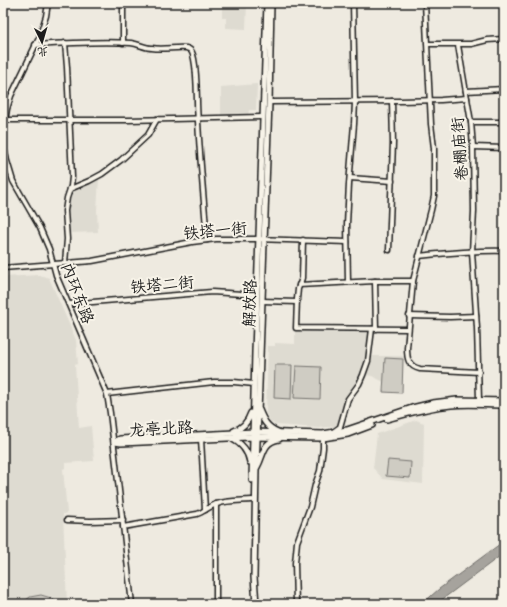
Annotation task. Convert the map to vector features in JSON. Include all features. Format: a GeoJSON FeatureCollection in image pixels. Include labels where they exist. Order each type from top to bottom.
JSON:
{"type":"FeatureCollection","features":[{"type":"Feature","properties":{"kind":"main road","name":"解放路"},"geometry":{"type":"LineString","coordinates":[[256,604],[254,577],[254,469],[262,301],[260,240],[262,118],[267,3]]}},
{"type":"Feature","properties":{"kind":"main road","name":"解放路"},"geometry":{"type":"LineString","coordinates":[[256,407],[254,384],[257,295],[269,102],[271,3]]}},
{"type":"Feature","properties":{"kind":"main road","name":"龙亭北路"},"geometry":{"type":"LineString","coordinates":[[286,436],[333,433],[347,430],[422,405],[449,401],[504,401]]}},
{"type":"Feature","properties":{"kind":"main road","name":"龙亭北路"},"geometry":{"type":"LineString","coordinates":[[114,442],[121,443],[201,439],[255,434],[323,438],[348,434],[385,420],[434,407],[457,404],[504,405]]}},
{"type":"Feature","properties":{"kind":"main road"},"geometry":{"type":"LineString","coordinates":[[256,407],[246,424],[230,436],[245,450],[254,469],[259,464],[261,455],[266,447],[275,440],[286,436]]}},
{"type":"Feature","properties":{"kind":"main road"},"geometry":{"type":"LineString","coordinates":[[256,407],[268,426],[286,436]]}},
{"type":"Feature","properties":{"kind":"main road","name":"龙亭北路"},"geometry":{"type":"LineString","coordinates":[[114,442],[120,440],[230,436]]}},
{"type":"Feature","properties":{"kind":"main road","name":"解放路"},"geometry":{"type":"LineString","coordinates":[[252,604],[252,500],[254,469]]}},
{"type":"Feature","properties":{"kind":"street","name":"内环东路"},"geometry":{"type":"LineString","coordinates":[[48,3],[42,29],[11,96],[7,109],[3,133],[4,148],[13,181],[38,223],[49,249],[56,275],[107,394],[114,442],[132,604]]}},
{"type":"Feature","properties":{"kind":"street"},"geometry":{"type":"LineString","coordinates":[[123,3],[123,43]]}},
{"type":"Feature","properties":{"kind":"street"},"geometry":{"type":"LineString","coordinates":[[348,282],[347,242],[355,102],[353,3]]}},
{"type":"Feature","properties":{"kind":"street"},"geometry":{"type":"LineString","coordinates":[[425,3],[434,148],[434,196],[432,210],[413,281],[406,348],[407,358],[414,367],[420,369],[479,372]]}},
{"type":"Feature","properties":{"kind":"street"},"geometry":{"type":"LineString","coordinates":[[428,44],[471,44],[504,38]]}},
{"type":"Feature","properties":{"kind":"street"},"geometry":{"type":"LineString","coordinates":[[65,43],[72,177],[65,211],[67,239],[65,263]]}},
{"type":"Feature","properties":{"kind":"street"},"geometry":{"type":"LineString","coordinates":[[35,45],[65,43],[123,43],[137,44],[150,48],[190,49],[194,60],[196,74],[197,119],[207,240]]}},
{"type":"Feature","properties":{"kind":"street","name":"卷棚庙街"},"geometry":{"type":"LineString","coordinates":[[458,45],[471,122],[473,147],[474,205],[472,252],[479,372],[479,400]]}},
{"type":"Feature","properties":{"kind":"street"},"geometry":{"type":"LineString","coordinates":[[466,91],[504,88]]}},
{"type":"Feature","properties":{"kind":"street"},"geometry":{"type":"LineString","coordinates":[[269,102],[355,102],[467,98]]}},
{"type":"Feature","properties":{"kind":"street"},"geometry":{"type":"LineString","coordinates":[[390,250],[393,143],[392,101]]}},
{"type":"Feature","properties":{"kind":"street"},"geometry":{"type":"LineString","coordinates":[[5,120],[262,118]]}},
{"type":"Feature","properties":{"kind":"street"},"geometry":{"type":"LineString","coordinates":[[70,189],[90,181],[121,160],[148,135],[157,119]]}},
{"type":"Feature","properties":{"kind":"street"},"geometry":{"type":"LineString","coordinates":[[471,122],[504,122]]}},
{"type":"Feature","properties":{"kind":"street"},"geometry":{"type":"LineString","coordinates":[[473,147],[504,148]]}},
{"type":"Feature","properties":{"kind":"street"},"geometry":{"type":"LineString","coordinates":[[350,178],[392,181]]}},
{"type":"Feature","properties":{"kind":"street","name":"铁塔一街"},"geometry":{"type":"LineString","coordinates":[[54,266],[65,263],[92,261],[207,240],[238,238],[260,240]]}},
{"type":"Feature","properties":{"kind":"street"},"geometry":{"type":"LineString","coordinates":[[260,240],[347,242]]}},
{"type":"Feature","properties":{"kind":"street","name":"铁塔一街"},"geometry":{"type":"LineString","coordinates":[[54,266],[92,263],[207,242],[260,240]]}},
{"type":"Feature","properties":{"kind":"street"},"geometry":{"type":"LineString","coordinates":[[303,240],[302,278],[297,292],[296,328],[408,329]]}},
{"type":"Feature","properties":{"kind":"street"},"geometry":{"type":"LineString","coordinates":[[419,256],[504,251]]}},
{"type":"Feature","properties":{"kind":"street"},"geometry":{"type":"LineString","coordinates":[[3,269],[54,266]]}},
{"type":"Feature","properties":{"kind":"street"},"geometry":{"type":"LineString","coordinates":[[299,285],[375,281],[413,281]]}},
{"type":"Feature","properties":{"kind":"street"},"geometry":{"type":"LineString","coordinates":[[333,433],[340,427],[348,399],[359,384],[368,361],[374,329],[375,281]]}},
{"type":"Feature","properties":{"kind":"street","name":"铁塔二街"},"geometry":{"type":"LineString","coordinates":[[69,304],[212,292],[257,295]]}},
{"type":"Feature","properties":{"kind":"street"},"geometry":{"type":"LineString","coordinates":[[262,301],[297,302]]}},
{"type":"Feature","properties":{"kind":"street"},"geometry":{"type":"LineString","coordinates":[[409,316],[476,316]]}},
{"type":"Feature","properties":{"kind":"street"},"geometry":{"type":"LineString","coordinates":[[107,394],[214,382],[254,384]]}},
{"type":"Feature","properties":{"kind":"street"},"geometry":{"type":"LineString","coordinates":[[296,604],[297,542],[310,507],[320,471],[323,438]]}},
{"type":"Feature","properties":{"kind":"street"},"geometry":{"type":"LineString","coordinates":[[201,439],[205,510]]}},
{"type":"Feature","properties":{"kind":"street"},"geometry":{"type":"LineString","coordinates":[[123,527],[197,514],[216,504],[252,500]]}},
{"type":"Feature","properties":{"kind":"street"},"geometry":{"type":"LineString","coordinates":[[216,504],[216,604]]}},
{"type":"Feature","properties":{"kind":"street"},"geometry":{"type":"LineString","coordinates":[[67,520],[123,520]]}},
{"type":"Feature","properties":{"kind":"shaded area"},"geometry":{"type":"Polygon","coordinates":[[[222,3],[247,3],[246,29],[226,28],[226,18],[222,18],[222,3]]]}},
{"type":"Feature","properties":{"kind":"shaded area"},"geometry":{"type":"Polygon","coordinates":[[[257,84],[256,110],[249,110],[248,115],[221,116],[221,87],[257,84]]]}},
{"type":"Feature","properties":{"kind":"shaded area"},"geometry":{"type":"Polygon","coordinates":[[[99,179],[97,210],[98,232],[69,233],[68,209],[73,189],[99,179]]]}},
{"type":"Feature","properties":{"kind":"shaded area"},"geometry":{"type":"Polygon","coordinates":[[[40,275],[49,278],[76,340],[78,364],[75,365],[79,428],[91,426],[94,461],[65,463],[65,468],[63,469],[67,513],[63,514],[67,604],[3,604],[3,277],[40,275]]]}},
{"type":"Feature","properties":{"kind":"shaded area"},"geometry":{"type":"Polygon","coordinates":[[[295,331],[369,332],[367,356],[404,356],[402,393],[383,392],[384,382],[372,376],[366,375],[367,372],[361,372],[359,380],[355,387],[350,391],[346,399],[339,426],[319,428],[276,425],[271,422],[266,413],[268,346],[275,346],[275,343],[295,344],[295,331]]]}},
{"type":"Feature","properties":{"kind":"shaded area"},"geometry":{"type":"Polygon","coordinates":[[[385,358],[403,359],[402,393],[383,392],[385,358]]]}},
{"type":"Feature","properties":{"kind":"shaded area"},"geometry":{"type":"Polygon","coordinates":[[[275,365],[292,365],[291,399],[274,398],[275,365]]]}},
{"type":"Feature","properties":{"kind":"shaded area"},"geometry":{"type":"Polygon","coordinates":[[[296,366],[321,367],[320,399],[294,398],[296,366]]]}},
{"type":"Feature","properties":{"kind":"shaded area"},"geometry":{"type":"Polygon","coordinates":[[[416,420],[424,423],[423,484],[383,479],[373,468],[377,434],[416,420]]]}},
{"type":"Feature","properties":{"kind":"shaded area"},"geometry":{"type":"Polygon","coordinates":[[[388,460],[411,462],[410,478],[386,476],[388,460]]]}},
{"type":"Feature","properties":{"kind":"shaded area"},"geometry":{"type":"Polygon","coordinates":[[[504,541],[504,553],[436,604],[422,604],[439,589],[504,541]]]}},
{"type":"Feature","properties":{"kind":"shaded area"},"geometry":{"type":"Polygon","coordinates":[[[41,595],[51,598],[58,604],[21,604],[30,597],[41,595]]]}}]}
